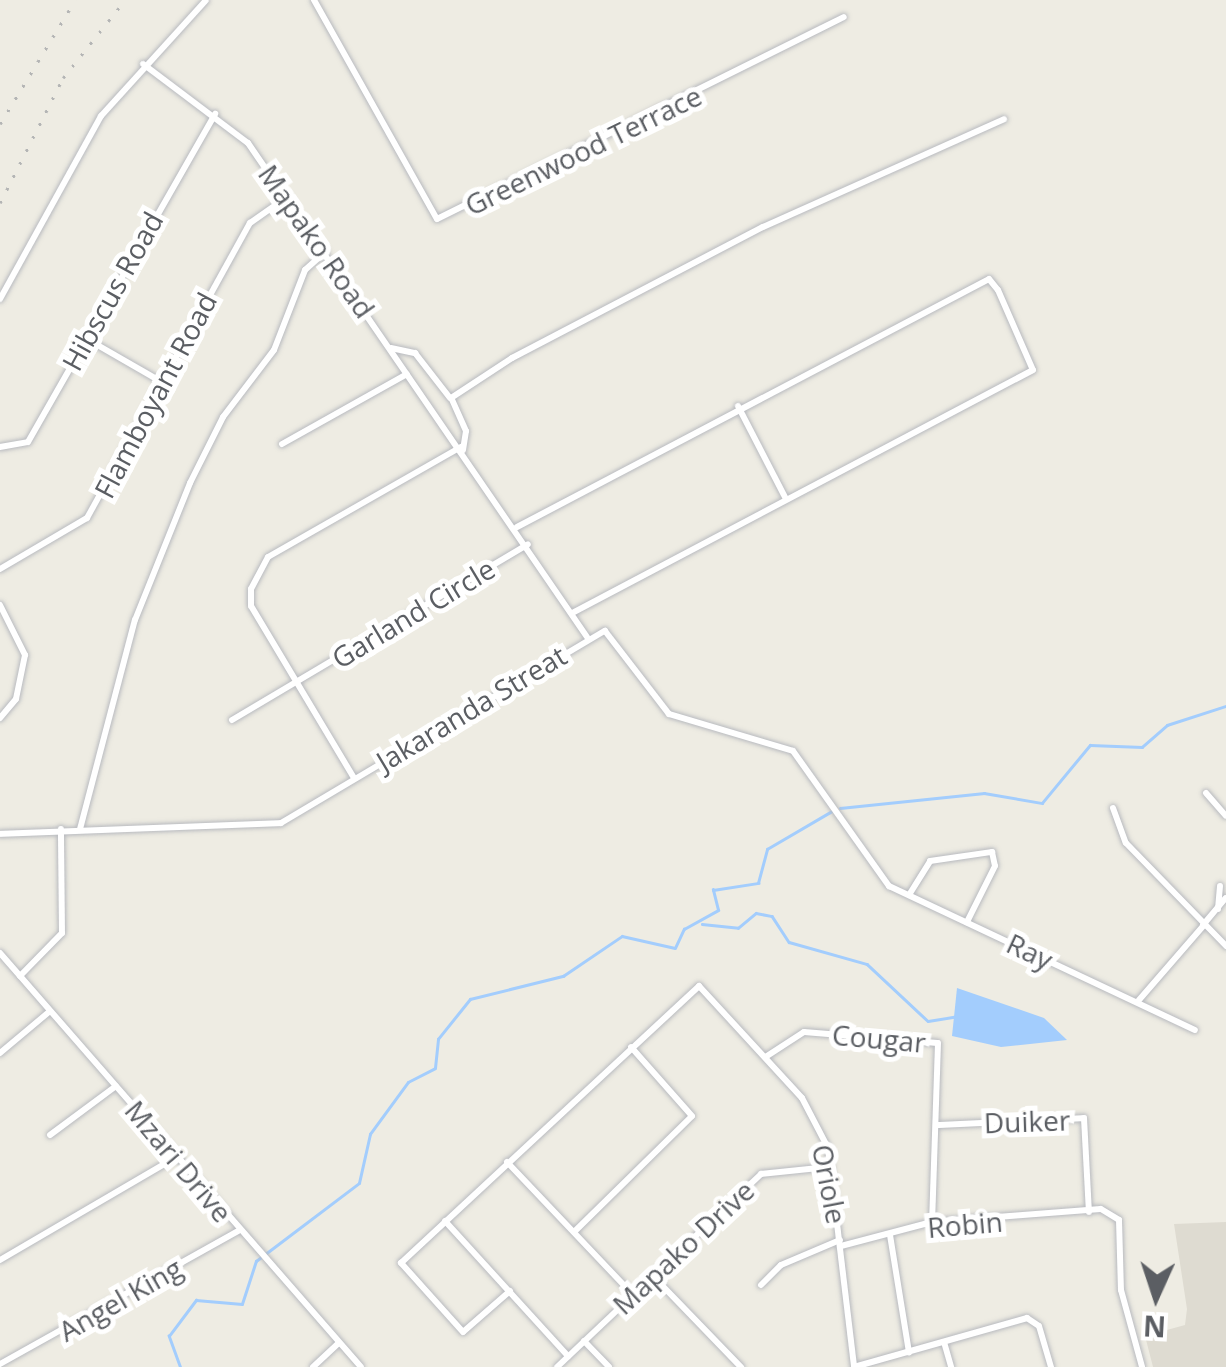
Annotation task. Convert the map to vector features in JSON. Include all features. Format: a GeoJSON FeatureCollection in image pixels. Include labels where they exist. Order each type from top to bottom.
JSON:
{"type":"FeatureCollection","features":[{"type":"Feature","properties":{"kind":"street"},"geometry":{"type":"LineString","coordinates":[[0,300],[101,116],[142,64],[206,0]]}},
{"type":"Feature","properties":{"kind":"street","name":"Greenwood Terrace"},"geometry":{"type":"LineString","coordinates":[[314,0],[437,219],[844,17]]}},
{"type":"Feature","properties":{"kind":"street","name":"Mapako Road"},"geometry":{"type":"LineString","coordinates":[[142,64],[215,114],[287,197],[517,526],[587,636]]}},
{"type":"Feature","properties":{"kind":"street","name":"Hibscus Road"},"geometry":{"type":"LineString","coordinates":[[0,447],[28,442],[215,114]]}},
{"type":"Feature","properties":{"kind":"street"},"geometry":{"type":"LineString","coordinates":[[451,398],[763,227],[1004,119]]}},
{"type":"Feature","properties":{"kind":"street","name":"Flamboyant Road"},"geometry":{"type":"LineString","coordinates":[[0,569],[87,518],[250,223],[287,197]]}},
{"type":"Feature","properties":{"kind":"street"},"geometry":{"type":"LineString","coordinates":[[80,829],[135,620],[190,483],[222,417],[274,350],[305,270],[325,252]]}},
{"type":"Feature","properties":{"kind":"street"},"geometry":{"type":"LineString","coordinates":[[517,526],[738,406],[989,279],[998,290],[1032,370],[785,497],[574,612]]}},
{"type":"Feature","properties":{"kind":"street"},"geometry":{"type":"LineString","coordinates":[[86,339],[160,381]]}},
{"type":"Feature","properties":{"kind":"street"},"geometry":{"type":"LineString","coordinates":[[354,778],[251,606],[257,570],[462,448],[466,431],[451,398],[415,352],[391,348]]}},
{"type":"Feature","properties":{"kind":"street"},"geometry":{"type":"LineString","coordinates":[[282,444],[408,374]]}},
{"type":"Feature","properties":{"kind":"street"},"geometry":{"type":"LineString","coordinates":[[738,406],[785,497]]}},
{"type":"Feature","properties":{"kind":"street","name":"Garland Circle"},"geometry":{"type":"LineString","coordinates":[[232,720],[528,544]]}},
{"type":"Feature","properties":{"kind":"street"},"geometry":{"type":"LineString","coordinates":[[0,605],[25,655],[16,700],[0,718]]}},
{"type":"Feature","properties":{"kind":"street","name":"Ray"},"geometry":{"type":"LineString","coordinates":[[587,636],[613,634],[669,714],[793,751],[869,866],[908,895],[1195,1030]]}},
{"type":"Feature","properties":{"kind":"street","name":"Jakaranda Streat"},"geometry":{"type":"LineString","coordinates":[[0,834],[61,829],[259,829],[354,778],[587,636]]}},
{"type":"Feature","properties":{"kind":"street"},"geometry":{"type":"LineString","coordinates":[[1206,793],[1226,816]]}},
{"type":"Feature","properties":{"kind":"street"},"geometry":{"type":"LineString","coordinates":[[1113,808],[1126,844],[1226,946]]}},
{"type":"Feature","properties":{"kind":"street"},"geometry":{"type":"LineString","coordinates":[[20,976],[62,933],[61,829]]}},
{"type":"Feature","properties":{"kind":"street"},"geometry":{"type":"LineString","coordinates":[[908,895],[930,861],[992,852],[995,866],[967,922]]}},
{"type":"Feature","properties":{"kind":"street"},"geometry":{"type":"LineString","coordinates":[[1218,910],[1220,886]]}},
{"type":"Feature","properties":{"kind":"street"},"geometry":{"type":"LineString","coordinates":[[1138,1000],[1226,898]]}},
{"type":"Feature","properties":{"kind":"street","name":"Mzari Drive"},"geometry":{"type":"LineString","coordinates":[[0,953],[266,1264],[361,1367]]}},
{"type":"Feature","properties":{"kind":"street","name":"Oriole"},"geometry":{"type":"LineString","coordinates":[[631,1047],[699,986],[802,1098],[828,1167],[854,1367]]}},
{"type":"Feature","properties":{"kind":"street"},"geometry":{"type":"LineString","coordinates":[[0,1053],[50,1011]]}},
{"type":"Feature","properties":{"kind":"street","name":"Cougar"},"geometry":{"type":"LineString","coordinates":[[767,1056],[804,1032],[931,1037],[941,1050],[932,1222]]}},
{"type":"Feature","properties":{"kind":"street"},"geometry":{"type":"LineString","coordinates":[[510,1291],[462,1332],[402,1273],[401,1263],[631,1047],[692,1116],[574,1232]]}},
{"type":"Feature","properties":{"kind":"street"},"geometry":{"type":"LineString","coordinates":[[50,1135],[116,1086]]}},
{"type":"Feature","properties":{"kind":"street","name":"Duiker"},"geometry":{"type":"LineString","coordinates":[[936,1125],[1084,1118],[1089,1212]]}},
{"type":"Feature","properties":{"kind":"street"},"geometry":{"type":"LineString","coordinates":[[0,1260],[176,1157]]}},
{"type":"Feature","properties":{"kind":"street"},"geometry":{"type":"LineString","coordinates":[[507,1162],[633,1295]]}},
{"type":"Feature","properties":{"kind":"street","name":"Mapako Drive"},"geometry":{"type":"LineString","coordinates":[[557,1367],[761,1174],[828,1167]]}},
{"type":"Feature","properties":{"kind":"street"},"geometry":{"type":"LineString","coordinates":[[1089,1212],[1119,1220],[1121,1290],[1142,1367]]}},
{"type":"Feature","properties":{"kind":"street","name":"Robin"},"geometry":{"type":"LineString","coordinates":[[761,1285],[781,1264],[840,1243],[890,1235],[932,1222],[1089,1212]]}},
{"type":"Feature","properties":{"kind":"street"},"geometry":{"type":"LineString","coordinates":[[445,1221],[568,1356]]}},
{"type":"Feature","properties":{"kind":"street","name":"Angel King"},"geometry":{"type":"LineString","coordinates":[[0,1364],[238,1231]]}},
{"type":"Feature","properties":{"kind":"street"},"geometry":{"type":"LineString","coordinates":[[890,1235],[909,1352]]}},
{"type":"Feature","properties":{"kind":"street"},"geometry":{"type":"LineString","coordinates":[[654,1276],[741,1367]]}},
{"type":"Feature","properties":{"kind":"street"},"geometry":{"type":"LineString","coordinates":[[854,1367],[1027,1318],[1039,1326],[1051,1367]]}},
{"type":"Feature","properties":{"kind":"street"},"geometry":{"type":"LineString","coordinates":[[584,1341],[609,1367]]}},
{"type":"Feature","properties":{"kind":"street"},"geometry":{"type":"LineString","coordinates":[[944,1342],[951,1367]]}},
{"type":"Feature","properties":{"kind":"street"},"geometry":{"type":"LineString","coordinates":[[313,1367],[338,1344]]}},
{"type":"Feature","properties":{"kind":"shaded area"},"geometry":{"type":"Polygon","coordinates":[[[1226,1222],[1226,1367],[1153,1367],[1145,1336],[1185,1325],[1187,1309],[1174,1224],[1226,1222]]]}},
{"type":"Feature","properties":{"kind":"water"},"geometry":{"type":"Polygon","coordinates":[[[957,988],[1044,1018],[1067,1040],[1001,1047],[952,1036],[957,988]]]}},
{"type":"Feature","properties":{"kind":"waterway"},"geometry":{"type":"LineString","coordinates":[[840,808],[984,793],[1042,803],[1090,745],[1142,747],[1167,725],[1226,706]]}},
{"type":"Feature","properties":{"kind":"waterway"},"geometry":{"type":"LineString","coordinates":[[180,1367],[169,1336],[196,1300],[242,1304],[256,1261],[359,1183],[370,1134],[408,1082],[435,1068],[438,1039],[470,999],[563,976],[622,936],[675,948],[684,929],[718,910],[713,890],[758,883],[767,849],[832,811]]}},
{"type":"Feature","properties":{"kind":"waterway"},"geometry":{"type":"LineString","coordinates":[[702,924],[738,928],[756,913],[772,916],[789,942],[867,964],[928,1021],[954,1017]]}},
{"type":"Feature","properties":{"kind":"railway"},"geometry":{"type":"LineString","coordinates":[[0,124],[75,0]]}},
{"type":"Feature","properties":{"kind":"railway"},"geometry":{"type":"LineString","coordinates":[[0,203],[63,78],[125,0]]}}]}
